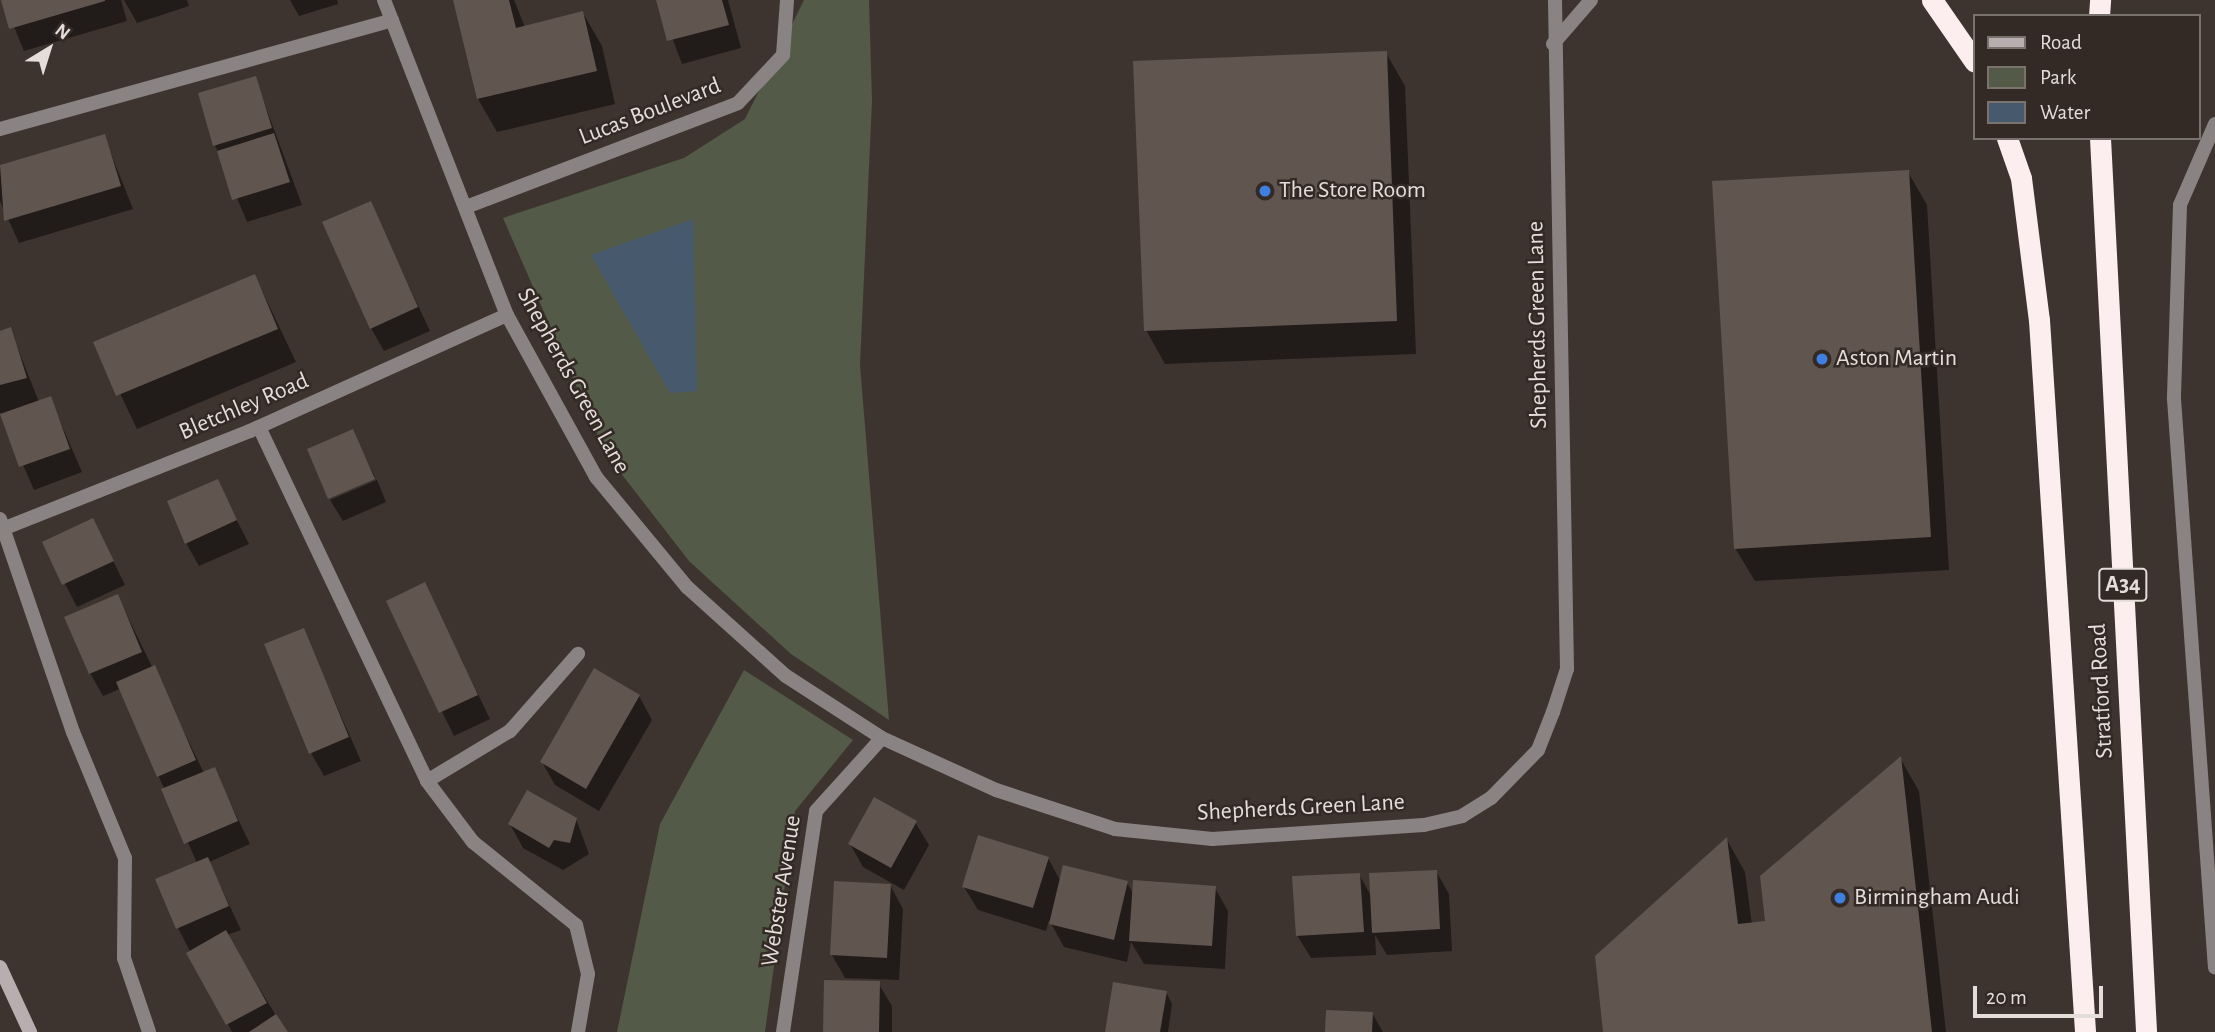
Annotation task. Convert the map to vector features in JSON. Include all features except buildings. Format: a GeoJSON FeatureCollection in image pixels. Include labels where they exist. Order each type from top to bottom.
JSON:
{"type":"FeatureCollection","features":[{"type":"Feature","properties":{"kind":"highway"},"geometry":{"type":"LineString","coordinates":[[1932,0],[1974,61]]}},
{"type":"Feature","properties":{"kind":"highway","name":"Stratford Road"},"geometry":{"type":"LineString","coordinates":[[2008,140],[2021,178],[2039,320],[2085,1032]]}},
{"type":"Feature","properties":{"kind":"highway","name":"Stratford Road"},"geometry":{"type":"LineString","coordinates":[[2100,140],[2146,1032]]}},
{"type":"Feature","properties":{"kind":"street","name":"Shepherds Green Lane"},"geometry":{"type":"LineString","coordinates":[[384,0],[507,316],[596,477],[687,587],[786,676],[882,738],[996,790],[1115,829],[1212,839],[1424,825],[1462,816],[1514,776],[1538,750],[1567,669],[1553,44],[1555,0]]}},
{"type":"Feature","properties":{"kind":"street","name":"Lucas Boulevard"},"geometry":{"type":"LineString","coordinates":[[466,207],[738,103],[783,55],[787,0]]}},
{"type":"Feature","properties":{"kind":"street"},"geometry":{"type":"LineString","coordinates":[[1553,44],[1591,0]]}},
{"type":"Feature","properties":{"kind":"street"},"geometry":{"type":"LineString","coordinates":[[0,129],[392,20]]}},
{"type":"Feature","properties":{"kind":"street"},"geometry":{"type":"LineString","coordinates":[[2215,124],[2180,205],[2174,399],[2215,968]]}},
{"type":"Feature","properties":{"kind":"street","name":"Bletchley Road"},"geometry":{"type":"LineString","coordinates":[[3,523],[259,427],[507,316]]}},
{"type":"Feature","properties":{"kind":"street"},"geometry":{"type":"LineString","coordinates":[[259,427],[427,781],[473,842],[576,925],[588,974],[578,1032]]}},
{"type":"Feature","properties":{"kind":"street"},"geometry":{"type":"LineString","coordinates":[[3,523],[73,732],[125,858],[124,958],[149,1032]]}},
{"type":"Feature","properties":{"kind":"street"},"geometry":{"type":"LineString","coordinates":[[427,781],[510,732],[578,654]]}},
{"type":"Feature","properties":{"kind":"street","name":"Webster Avenue"},"geometry":{"type":"LineString","coordinates":[[783,1032],[816,811],[882,738]]}},
{"type":"Feature","properties":{"kind":"street"},"geometry":{"type":"LineString","coordinates":[[0,967],[30,1032]]}},
{"type":"Feature","properties":{"kind":"green space"},"geometry":{"type":"Polygon","coordinates":[[[804,0],[869,0],[872,101],[860,365],[889,720],[791,654],[689,561],[606,454],[503,218],[684,158],[745,119],[804,0]]]}},
{"type":"Feature","properties":{"kind":"green space"},"geometry":{"type":"Polygon","coordinates":[[[744,670],[853,740],[795,811],[765,1032],[617,1032],[660,824],[744,670]]]}},
{"type":"Feature","properties":{"kind":"water"},"geometry":{"type":"Polygon","coordinates":[[[693,219],[697,391],[670,393],[591,255],[693,219]]]}},
{"type":"Feature","properties":{"kind":"place","name":"The Store Room"},"geometry":{"type":"Point","coordinates":[1265,191]}},
{"type":"Feature","properties":{"kind":"place","name":"Aston Martin"},"geometry":{"type":"Point","coordinates":[1822,359]}},
{"type":"Feature","properties":{"kind":"place","name":"Birmingham Audi"},"geometry":{"type":"Point","coordinates":[1840,898]}}]}
